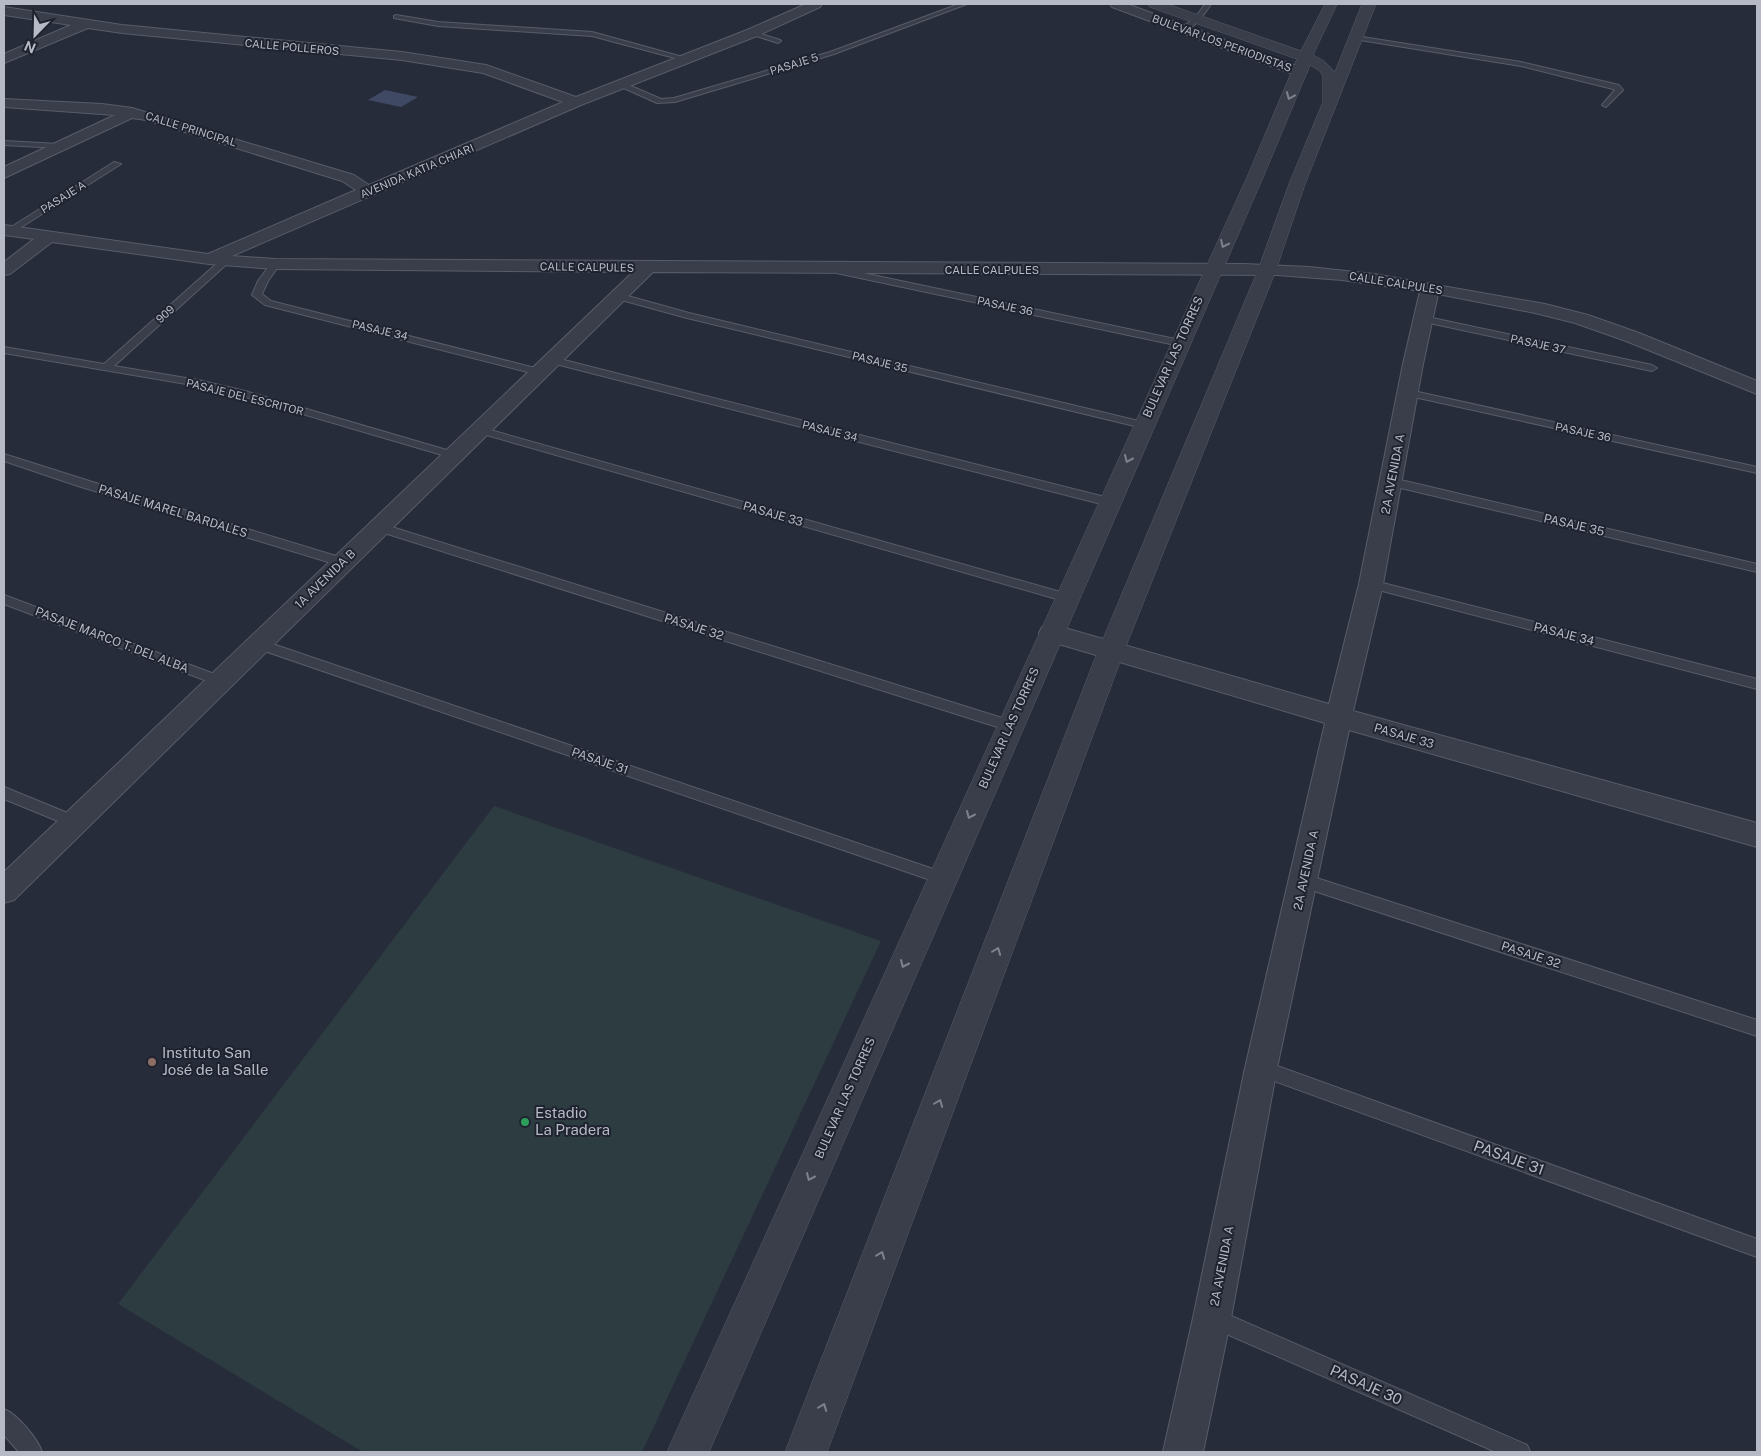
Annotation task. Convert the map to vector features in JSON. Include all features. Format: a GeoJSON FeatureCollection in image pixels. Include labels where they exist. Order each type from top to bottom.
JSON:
{"type":"FeatureCollection","features":[{"type":"Feature","properties":{"kind":"street","name":"AVENIDA KATIA CHIARI"},"geometry":{"type":"LineString","coordinates":[[218,260],[576,102],[752,33],[816,4]]}},
{"type":"Feature","properties":{"kind":"street","name":"BULEVAR LOS PERIODISTAS"},"geometry":{"type":"LineString","coordinates":[[1116,4],[1184,29],[1302,65]]}},
{"type":"Feature","properties":{"kind":"street","name":"BULEVAR LOS PERIODISTAS"},"geometry":{"type":"LineString","coordinates":[[1155,4],[1197,19],[1302,65]]}},
{"type":"Feature","properties":{"kind":"street","name":"BULEVAR LAS TORRES"},"geometry":{"type":"LineString","coordinates":[[806,1452],[1111,651],[1266,270],[1275,182],[1302,65],[1331,4]]}},
{"type":"Feature","properties":{"kind":"street","name":"BULEVAR LAS TORRES"},"geometry":{"type":"LineString","coordinates":[[688,1452],[1212,270],[1332,102],[1369,4]]}},
{"type":"Feature","properties":{"kind":"street","name":"CALLE POLLEROS"},"geometry":{"type":"LineString","coordinates":[[5,12],[131,30],[402,56],[486,69],[576,102]]}},
{"type":"Feature","properties":{"kind":"street"},"geometry":{"type":"LineString","coordinates":[[4,59],[85,24]]}},
{"type":"Feature","properties":{"kind":"street"},"geometry":{"type":"LineString","coordinates":[[1302,65],[1324,66],[1328,70],[1331,75],[1332,102]]}},
{"type":"Feature","properties":{"kind":"street","name":"CALLE PRINCIPAL"},"geometry":{"type":"LineString","coordinates":[[4,103],[102,108],[132,112],[348,178],[369,192]]}},
{"type":"Feature","properties":{"kind":"street"},"geometry":{"type":"LineString","coordinates":[[4,173],[132,112]]}},
{"type":"Feature","properties":{"kind":"street"},"geometry":{"type":"LineString","coordinates":[[6,230],[218,260]]}},
{"type":"Feature","properties":{"kind":"street"},"geometry":{"type":"LineString","coordinates":[[4,270],[49,236]]}},
{"type":"Feature","properties":{"kind":"street","name":"CALLE CALPULES"},"geometry":{"type":"LineString","coordinates":[[218,260],[276,264],[647,268],[1266,270],[1350,276],[1430,288],[1565,315],[1620,333],[1757,388]]}},
{"type":"Feature","properties":{"kind":"street","name":"1A AVENIDA B"},"geometry":{"type":"LineString","coordinates":[[4,891],[647,268]]}},
{"type":"Feature","properties":{"kind":"street","name":"2A AVENIDA A"},"geometry":{"type":"LineString","coordinates":[[1183,1452],[1212,1318],[1261,1068],[1339,718],[1371,584],[1430,288]]}},
{"type":"Feature","properties":{"kind":"street","name":"PASAJE 33"},"geometry":{"type":"LineString","coordinates":[[1051,633],[1339,718],[1757,835]]}},
{"type":"Feature","properties":{"kind":"lane","name":"PASAJE 5"},"geometry":{"type":"LineString","coordinates":[[621,85],[660,101],[675,100],[832,53],[964,4]]}},
{"type":"Feature","properties":{"kind":"lane"},"geometry":{"type":"LineString","coordinates":[[1184,29],[1197,19],[1208,4]]}},
{"type":"Feature","properties":{"kind":"lane"},"geometry":{"type":"LineString","coordinates":[[396,18],[438,24],[592,34],[686,58]]}},
{"type":"Feature","properties":{"kind":"lane"},"geometry":{"type":"LineString","coordinates":[[752,33],[778,41]]}},
{"type":"Feature","properties":{"kind":"lane"},"geometry":{"type":"LineString","coordinates":[[1356,38],[1521,64],[1616,87],[1619,90],[1606,105]]}},
{"type":"Feature","properties":{"kind":"lane"},"geometry":{"type":"LineString","coordinates":[[4,143],[59,146]]}},
{"type":"Feature","properties":{"kind":"lane","name":"PASAJE A"},"geometry":{"type":"LineString","coordinates":[[6,230],[116,164]]}},
{"type":"Feature","properties":{"kind":"lane","name":"909"},"geometry":{"type":"LineString","coordinates":[[105,368],[218,260]]}},
{"type":"Feature","properties":{"kind":"lane","name":"PASAJE 34"},"geometry":{"type":"LineString","coordinates":[[276,264],[263,281],[257,295],[268,303],[546,366],[1109,502]]}},
{"type":"Feature","properties":{"kind":"lane","name":"PASAJE 36"},"geometry":{"type":"LineString","coordinates":[[830,269],[1180,343]]}},
{"type":"Feature","properties":{"kind":"lane","name":"PASAJE 35"},"geometry":{"type":"LineString","coordinates":[[617,296],[687,315],[1143,425]]}},
{"type":"Feature","properties":{"kind":"lane","name":"PASAJE 37"},"geometry":{"type":"LineString","coordinates":[[1423,319],[1652,368]]}},
{"type":"Feature","properties":{"kind":"lane","name":"PASAJE DEL ESCRITOR"},"geometry":{"type":"LineString","coordinates":[[4,350],[198,383],[453,455]]}},
{"type":"Feature","properties":{"kind":"lane","name":"PASAJE 36"},"geometry":{"type":"LineString","coordinates":[[1409,393],[1757,470]]}},
{"type":"Feature","properties":{"kind":"lane","name":"PASAJE 33"},"geometry":{"type":"LineString","coordinates":[[480,430],[1066,598]]}},
{"type":"Feature","properties":{"kind":"lane","name":"PASAJE MAREL BARDALES"},"geometry":{"type":"LineString","coordinates":[[4,458],[342,562]]}},
{"type":"Feature","properties":{"kind":"lane","name":"PASAJE 35"},"geometry":{"type":"LineString","coordinates":[[1392,482],[1757,568]]}},
{"type":"Feature","properties":{"kind":"lane","name":"PASAJE 32"},"geometry":{"type":"LineString","coordinates":[[379,527],[1010,726]]}},
{"type":"Feature","properties":{"kind":"lane","name":"PASAJE 34"},"geometry":{"type":"LineString","coordinates":[[1371,584],[1757,684]]}},
{"type":"Feature","properties":{"kind":"lane","name":"PASAJE MARCO T. DEL ALBA"},"geometry":{"type":"LineString","coordinates":[[4,599],[220,681]]}},
{"type":"Feature","properties":{"kind":"lane","name":"PASAJE 31"},"geometry":{"type":"LineString","coordinates":[[258,644],[942,878]]}},
{"type":"Feature","properties":{"kind":"lane"},"geometry":{"type":"LineString","coordinates":[[4,794],[75,822]]}},
{"type":"Feature","properties":{"kind":"lane","name":"PASAJE 32"},"geometry":{"type":"LineString","coordinates":[[1304,881],[1757,1028]]}},
{"type":"Feature","properties":{"kind":"lane","name":"PASAJE 31"},"geometry":{"type":"LineString","coordinates":[[1261,1068],[1757,1248]]}},
{"type":"Feature","properties":{"kind":"lane","name":"PASAJE 30"},"geometry":{"type":"LineString","coordinates":[[1212,1318],[1520,1452]]}},
{"type":"Feature","properties":{"kind":"lane"},"geometry":{"type":"LineString","coordinates":[[4,1419],[32,1452]]}},
{"type":"Feature","properties":{"kind":"shaded area","name":"Estadio La Pradera"},"geometry":{"type":"Polygon","coordinates":[[[494,806],[881,941],[642,1452],[363,1452],[118,1304],[494,806]]]}},
{"type":"Feature","properties":{"kind":"water"},"geometry":{"type":"Polygon","coordinates":[[[385,90],[418,97],[401,107],[368,100],[385,90]]]}},
{"type":"Feature","properties":{"kind":"place","name":"Instituto San José de la Salle"},"geometry":{"type":"Point","coordinates":[152,1062]}},
{"type":"Feature","properties":{"kind":"place","name":"Estadio La Pradera"},"geometry":{"type":"Point","coordinates":[525,1122]}}]}
